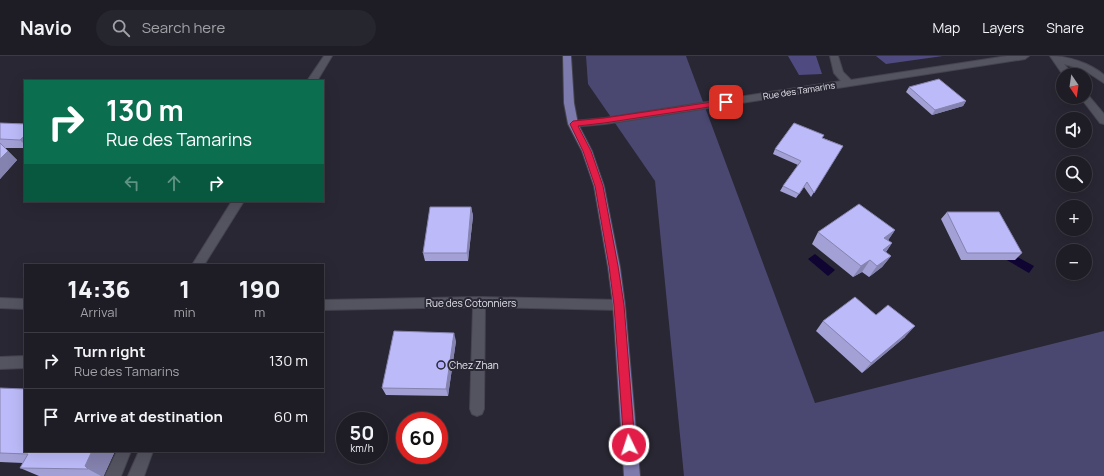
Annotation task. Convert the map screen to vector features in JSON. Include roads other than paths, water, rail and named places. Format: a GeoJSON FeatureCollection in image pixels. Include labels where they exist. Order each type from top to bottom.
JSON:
{"type":"FeatureCollection","features":[{"type":"Feature","properties":{"kind":"main road"},"geometry":{"type":"LineString","coordinates":[[567,56],[568,103],[573,124],[587,151],[599,186],[619,305],[632,476]]}},
{"type":"Feature","properties":{"kind":"street"},"geometry":{"type":"LineString","coordinates":[[313,80],[328,56]]}},
{"type":"Feature","properties":{"kind":"street"},"geometry":{"type":"LineString","coordinates":[[834,56],[839,73],[848,83]]}},
{"type":"Feature","properties":{"kind":"street","name":"Rue des Tamarins"},"geometry":{"type":"LineString","coordinates":[[573,124],[604,121],[1025,56]]}},
{"type":"Feature","properties":{"kind":"street"},"geometry":{"type":"LineString","coordinates":[[1055,58],[1063,68]]}},
{"type":"Feature","properties":{"kind":"street"},"geometry":{"type":"LineString","coordinates":[[1055,58],[1075,62],[1097,73],[1104,80]]}},
{"type":"Feature","properties":{"kind":"street"},"geometry":{"type":"LineString","coordinates":[[1091,104],[1104,121]]}},
{"type":"Feature","properties":{"kind":"street"},"geometry":{"type":"LineString","coordinates":[[199,264],[237,202]]}},
{"type":"Feature","properties":{"kind":"street"},"geometry":{"type":"LineString","coordinates":[[477,409],[479,302]]}},
{"type":"Feature","properties":{"kind":"street","name":"Rue des Cotonniers"},"geometry":{"type":"LineString","coordinates":[[324,305],[479,302],[619,305]]}},
{"type":"Feature","properties":{"kind":"street"},"geometry":{"type":"LineString","coordinates":[[0,303],[24,304]]}},
{"type":"Feature","properties":{"kind":"street"},"geometry":{"type":"LineString","coordinates":[[0,363],[24,362]]}},
{"type":"Feature","properties":{"kind":"street"},"geometry":{"type":"LineString","coordinates":[[113,476],[124,452]]}},
{"type":"Feature","properties":{"kind":"street"},"geometry":{"type":"LineString","coordinates":[[136,476],[146,452]]}},
{"type":"Feature","properties":{"kind":"place","name":"Chez Zhan"},"geometry":{"type":"Point","coordinates":[441,365]}}]}
